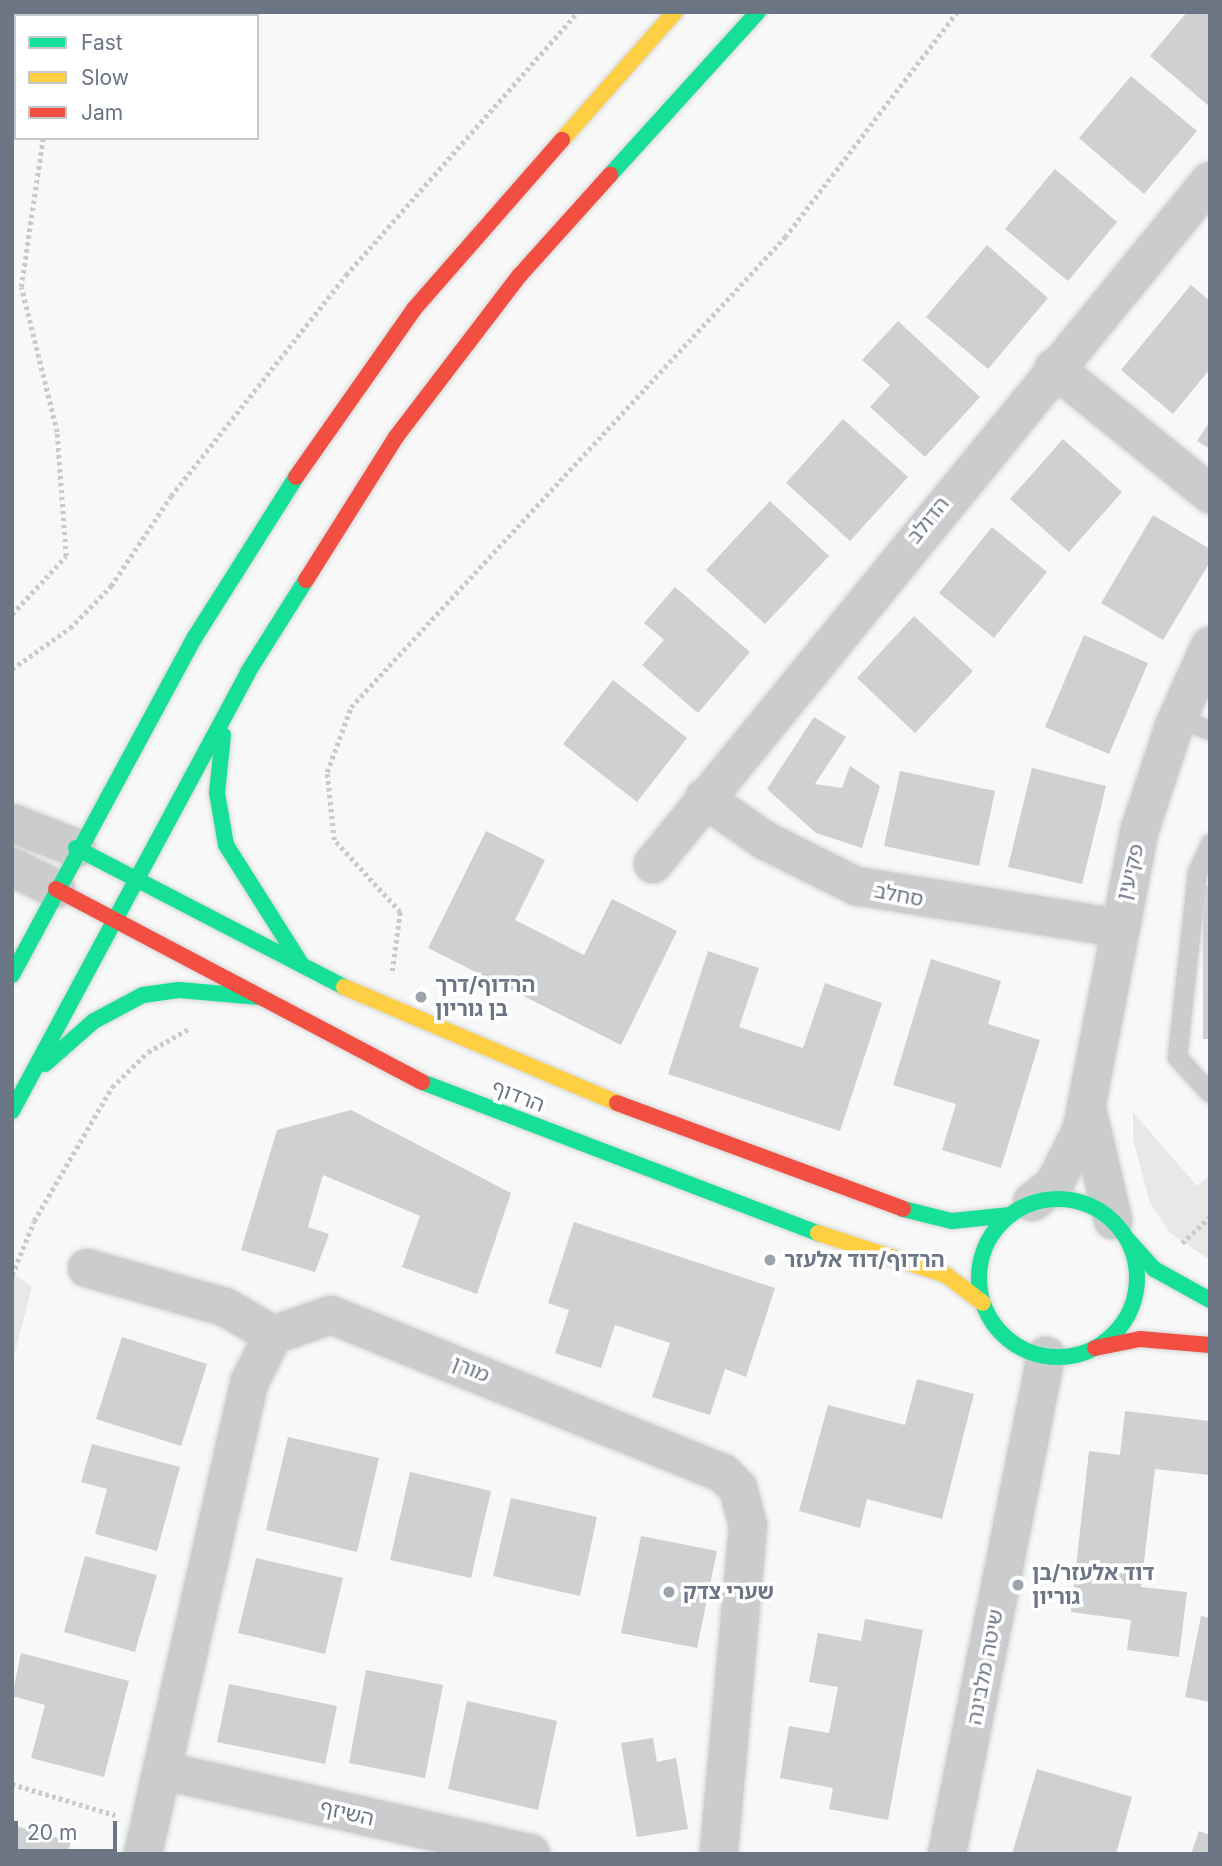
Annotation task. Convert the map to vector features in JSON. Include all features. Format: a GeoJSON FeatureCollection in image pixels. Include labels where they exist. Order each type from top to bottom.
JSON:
{"type":"FeatureCollection","features":[{"type":"Feature","properties":{"kind":"main road"},"geometry":{"type":"LineString","coordinates":[[12,975],[76,848],[195,637],[361,378],[414,309],[675,12]]}},
{"type":"Feature","properties":{"kind":"main road"},"geometry":{"type":"LineString","coordinates":[[12,1111],[21,1088],[135,876],[225,719],[271,632],[440,378],[520,275],[758,12]]}},
{"type":"Feature","properties":{"kind":"main road"},"geometry":{"type":"LineString","coordinates":[[225,719],[217,793],[226,845],[302,965]]}},
{"type":"Feature","properties":{"kind":"main road","name":"הרדוף"},"geometry":{"type":"LineString","coordinates":[[76,848],[135,876],[387,1009],[875,1202],[952,1220],[1021,1208]]}},
{"type":"Feature","properties":{"kind":"main road","name":"הרדוף"},"geometry":{"type":"LineString","coordinates":[[56,889],[115,916],[411,1079],[859,1249],[946,1275],[983,1303]]}},
{"type":"Feature","properties":{"kind":"main road"},"geometry":{"type":"LineString","coordinates":[[21,1088],[94,1021],[143,995],[179,990],[259,997]]}},
{"type":"Feature","properties":{"kind":"main road"},"geometry":{"type":"LineString","coordinates":[[1210,1300],[1154,1269],[1120,1230],[1070,1199],[1021,1208],[982,1254],[983,1303],[1013,1343],[1046,1356],[1140,1339],[1210,1345]]}},
{"type":"Feature","properties":{"kind":"main road"},"geometry":{"type":"LineString","coordinates":[[1095,1348],[1116,1333],[1134,1301],[1136,1264],[1120,1230]]}},
{"type":"Feature","properties":{"kind":"street","name":"הדולב"},"geometry":{"type":"LineString","coordinates":[[653,864],[1054,368],[1210,181]]}},
{"type":"Feature","properties":{"kind":"street"},"geometry":{"type":"LineString","coordinates":[[1054,368],[1210,494]]}},
{"type":"Feature","properties":{"kind":"street","name":"פקיעין"},"geometry":{"type":"LineString","coordinates":[[1021,1208],[1047,1193],[1071,1158],[1088,1108],[1117,928],[1145,811],[1194,723],[1210,646]]}},
{"type":"Feature","properties":{"kind":"street","name":"סחלב"},"geometry":{"type":"LineString","coordinates":[[704,798],[764,840],[856,886],[1117,928]]}},
{"type":"Feature","properties":{"kind":"street"},"geometry":{"type":"LineString","coordinates":[[12,823],[76,848]]}},
{"type":"Feature","properties":{"kind":"street"},"geometry":{"type":"LineString","coordinates":[[12,867],[56,889]]}},
{"type":"Feature","properties":{"kind":"street","name":"פקיעין"},"geometry":{"type":"LineString","coordinates":[[1088,1108],[1120,1230]]}},
{"type":"Feature","properties":{"kind":"street"},"geometry":{"type":"LineString","coordinates":[[88,1268],[225,1307],[273,1335],[249,1383],[164,1771],[146,1840]]}},
{"type":"Feature","properties":{"kind":"street","name":"מורן"},"geometry":{"type":"LineString","coordinates":[[273,1335],[311,1316],[351,1319],[723,1473],[738,1488],[748,1527],[719,1854]]}},
{"type":"Feature","properties":{"kind":"street","name":"שיטה מלבינה"},"geometry":{"type":"LineString","coordinates":[[947,1854],[1046,1356]]}},
{"type":"Feature","properties":{"kind":"street","name":"השיזף"},"geometry":{"type":"LineString","coordinates":[[164,1771],[531,1854]]}},
{"type":"Feature","properties":{"kind":"lane"},"geometry":{"type":"LineString","coordinates":[[1210,843],[1197,872],[1177,1057],[1210,1093]]}},
{"type":"Feature","properties":{"kind":"path"},"geometry":{"type":"LineString","coordinates":[[12,669],[70,628],[111,586],[171,496],[346,275],[578,12]]}},
{"type":"Feature","properties":{"kind":"path"},"geometry":{"type":"LineString","coordinates":[[387,1009],[400,912],[334,840],[327,772],[351,707],[785,237],[957,12]]}},
{"type":"Feature","properties":{"kind":"path"},"geometry":{"type":"LineString","coordinates":[[12,614],[66,556],[57,432],[21,287],[43,140]]}},
{"type":"Feature","properties":{"kind":"path"},"geometry":{"type":"LineString","coordinates":[[12,1275],[34,1222],[112,1087],[148,1052],[198,1028]]}},
{"type":"Feature","properties":{"kind":"path"},"geometry":{"type":"LineString","coordinates":[[12,1784],[146,1840]]}},
{"type":"Feature","properties":{"kind":"shaded area"},"geometry":{"type":"Polygon","coordinates":[[[1133,1112],[1197,1186],[1210,1175],[1210,1260],[1169,1232],[1150,1203],[1133,1139],[1133,1112]]]}},
{"type":"Feature","properties":{"kind":"shaded area"},"geometry":{"type":"Polygon","coordinates":[[[12,1273],[32,1287],[12,1364],[12,1273]]]}},
{"type":"Feature","properties":{"kind":"building"},"geometry":{"type":"Polygon","coordinates":[[[1187,12],[1210,12],[1210,107],[1150,56],[1187,12]]]}},
{"type":"Feature","properties":{"kind":"building"},"geometry":{"type":"Polygon","coordinates":[[[1131,76],[1197,131],[1144,194],[1079,138],[1131,76]]]}},
{"type":"Feature","properties":{"kind":"building"},"geometry":{"type":"Polygon","coordinates":[[[1055,169],[1117,222],[1068,281],[1005,229],[1055,169]]]}},
{"type":"Feature","properties":{"kind":"building"},"geometry":{"type":"Polygon","coordinates":[[[987,245],[1048,298],[988,369],[926,317],[987,245]]]}},
{"type":"Feature","properties":{"kind":"building"},"geometry":{"type":"Polygon","coordinates":[[[1191,285],[1210,301],[1210,369],[1173,414],[1121,370],[1191,285]]]}},
{"type":"Feature","properties":{"kind":"building"},"geometry":{"type":"Polygon","coordinates":[[[898,321],[980,397],[925,457],[870,407],[890,385],[862,360],[898,321]]]}},
{"type":"Feature","properties":{"kind":"building"},"geometry":{"type":"Polygon","coordinates":[[[843,419],[908,477],[850,541],[786,483],[843,419]]]}},
{"type":"Feature","properties":{"kind":"building"},"geometry":{"type":"Polygon","coordinates":[[[1210,421],[1210,449],[1197,441],[1210,421]]]}},
{"type":"Feature","properties":{"kind":"building"},"geometry":{"type":"Polygon","coordinates":[[[1063,439],[1122,492],[1069,552],[1010,499],[1063,439]]]}},
{"type":"Feature","properties":{"kind":"building"},"geometry":{"type":"Polygon","coordinates":[[[770,501],[829,556],[765,624],[706,570],[770,501]]]}},
{"type":"Feature","properties":{"kind":"building"},"geometry":{"type":"Polygon","coordinates":[[[1153,515],[1210,549],[1210,562],[1163,640],[1101,603],[1153,515]]]}},
{"type":"Feature","properties":{"kind":"building"},"geometry":{"type":"Polygon","coordinates":[[[992,527],[1047,572],[994,638],[939,593],[992,527]]]}},
{"type":"Feature","properties":{"kind":"building"},"geometry":{"type":"Polygon","coordinates":[[[675,587],[750,652],[698,713],[642,665],[664,640],[644,623],[675,587]]]}},
{"type":"Feature","properties":{"kind":"building"},"geometry":{"type":"Polygon","coordinates":[[[914,616],[973,671],[915,733],[857,678],[914,616]]]}},
{"type":"Feature","properties":{"kind":"building"},"geometry":{"type":"Polygon","coordinates":[[[1084,635],[1148,663],[1109,754],[1045,727],[1084,635]]]}},
{"type":"Feature","properties":{"kind":"building"},"geometry":{"type":"Polygon","coordinates":[[[613,680],[687,738],[637,802],[563,744],[613,680]]]}},
{"type":"Feature","properties":{"kind":"building"},"geometry":{"type":"Polygon","coordinates":[[[814,717],[846,737],[815,784],[842,788],[850,766],[880,786],[862,848],[816,833],[767,789],[814,717]]]}},
{"type":"Feature","properties":{"kind":"building"},"geometry":{"type":"Polygon","coordinates":[[[1032,768],[1106,786],[1082,884],[1008,867],[1032,768]]]}},
{"type":"Feature","properties":{"kind":"building"},"geometry":{"type":"Polygon","coordinates":[[[900,771],[995,791],[979,866],[884,846],[900,771]]]}},
{"type":"Feature","properties":{"kind":"building"},"geometry":{"type":"Polygon","coordinates":[[[486,831],[545,860],[515,920],[584,955],[612,899],[677,931],[621,1045],[428,948],[486,831]]]}},
{"type":"Feature","properties":{"kind":"building"},"geometry":{"type":"Polygon","coordinates":[[[1203,886],[1210,886],[1210,1039],[1203,1039],[1203,886]]]}},
{"type":"Feature","properties":{"kind":"building"},"geometry":{"type":"Polygon","coordinates":[[[708,951],[759,968],[739,1027],[803,1048],[825,983],[882,1003],[840,1131],[668,1074],[708,951]]]}},
{"type":"Feature","properties":{"kind":"building"},"geometry":{"type":"Polygon","coordinates":[[[931,959],[1001,981],[988,1024],[1040,1040],[1001,1168],[942,1150],[956,1104],[893,1085],[931,959]]]}},
{"type":"Feature","properties":{"kind":"building"},"geometry":{"type":"Polygon","coordinates":[[[351,1110],[511,1193],[477,1294],[402,1267],[420,1216],[323,1175],[308,1227],[329,1234],[315,1272],[241,1250],[277,1130],[351,1110]]]}},
{"type":"Feature","properties":{"kind":"building"},"geometry":{"type":"Polygon","coordinates":[[[574,1222],[775,1288],[746,1377],[725,1369],[710,1415],[652,1397],[670,1343],[615,1325],[601,1368],[555,1353],[569,1310],[548,1303],[574,1222]]]}},
{"type":"Feature","properties":{"kind":"building"},"geometry":{"type":"Polygon","coordinates":[[[122,1337],[207,1364],[181,1446],[96,1419],[122,1337]]]}},
{"type":"Feature","properties":{"kind":"building"},"geometry":{"type":"Polygon","coordinates":[[[917,1379],[974,1394],[942,1519],[867,1499],[860,1528],[799,1511],[828,1405],[905,1425],[917,1379]]]}},
{"type":"Feature","properties":{"kind":"building"},"geometry":{"type":"Polygon","coordinates":[[[1125,1411],[1210,1421],[1210,1475],[1155,1469],[1141,1587],[1187,1592],[1179,1657],[1127,1650],[1131,1620],[1071,1612],[1089,1451],[1120,1455],[1125,1411]]]}},
{"type":"Feature","properties":{"kind":"building"},"geometry":{"type":"Polygon","coordinates":[[[288,1437],[379,1458],[357,1552],[266,1530],[288,1437]]]}},
{"type":"Feature","properties":{"kind":"building"},"geometry":{"type":"Polygon","coordinates":[[[92,1444],[180,1467],[157,1551],[95,1534],[107,1489],[81,1482],[92,1444]]]}},
{"type":"Feature","properties":{"kind":"building"},"geometry":{"type":"Polygon","coordinates":[[[410,1472],[491,1491],[471,1578],[390,1560],[410,1472]]]}},
{"type":"Feature","properties":{"kind":"building"},"geometry":{"type":"Polygon","coordinates":[[[511,1498],[597,1517],[580,1596],[493,1576],[511,1498]]]}},
{"type":"Feature","properties":{"kind":"building","name":"שערי צדק"},"geometry":{"type":"Polygon","coordinates":[[[641,1536],[717,1551],[697,1648],[621,1633],[641,1536]]]}},
{"type":"Feature","properties":{"kind":"building"},"geometry":{"type":"Polygon","coordinates":[[[85,1556],[157,1575],[135,1652],[64,1632],[85,1556]]]}},
{"type":"Feature","properties":{"kind":"building"},"geometry":{"type":"Polygon","coordinates":[[[256,1558],[343,1578],[325,1654],[238,1633],[256,1558]]]}},
{"type":"Feature","properties":{"kind":"building"},"geometry":{"type":"Polygon","coordinates":[[[1201,1616],[1210,1618],[1210,1702],[1185,1697],[1201,1616]]]}},
{"type":"Feature","properties":{"kind":"building"},"geometry":{"type":"Polygon","coordinates":[[[865,1619],[923,1630],[888,1820],[829,1809],[833,1788],[780,1778],[789,1726],[829,1733],[838,1687],[809,1682],[818,1633],[861,1641],[865,1619]]]}},
{"type":"Feature","properties":{"kind":"building"},"geometry":{"type":"Polygon","coordinates":[[[21,1653],[129,1681],[104,1777],[31,1758],[45,1705],[12,1696],[21,1653]]]}},
{"type":"Feature","properties":{"kind":"building"},"geometry":{"type":"Polygon","coordinates":[[[366,1670],[443,1685],[425,1778],[349,1763],[366,1670]]]}},
{"type":"Feature","properties":{"kind":"building"},"geometry":{"type":"Polygon","coordinates":[[[229,1684],[337,1706],[325,1764],[217,1742],[229,1684]]]}},
{"type":"Feature","properties":{"kind":"building"},"geometry":{"type":"Polygon","coordinates":[[[467,1701],[557,1721],[538,1810],[448,1789],[467,1701]]]}},
{"type":"Feature","properties":{"kind":"building"},"geometry":{"type":"Polygon","coordinates":[[[653,1738],[657,1762],[676,1758],[688,1829],[637,1837],[621,1743],[653,1738]]]}},
{"type":"Feature","properties":{"kind":"building"},"geometry":{"type":"Polygon","coordinates":[[[1037,1769],[1132,1797],[1116,1854],[1012,1854],[1037,1769]]]}},
{"type":"Feature","properties":{"kind":"building"},"geometry":{"type":"Polygon","coordinates":[[[12,1825],[71,1842],[67,1854],[12,1854],[12,1825]]]}},
{"type":"Feature","properties":{"kind":"building"},"geometry":{"type":"Polygon","coordinates":[[[1199,1831],[1210,1835],[1210,1854],[1191,1854],[1199,1831]]]}},
{"type":"Feature","properties":{"kind":"traffic: fast"},"geometry":{"type":"LineString","coordinates":[[610,175],[758,12]]}},
{"type":"Feature","properties":{"kind":"traffic: fast"},"geometry":{"type":"LineString","coordinates":[[12,975],[195,637],[296,477]]}},
{"type":"Feature","properties":{"kind":"traffic: fast"},"geometry":{"type":"LineString","coordinates":[[12,1111],[248,672],[306,580]]}},
{"type":"Feature","properties":{"kind":"traffic: fast"},"geometry":{"type":"LineString","coordinates":[[223,735],[217,793],[226,845],[302,965]]}},
{"type":"Feature","properties":{"kind":"traffic: fast"},"geometry":{"type":"LineString","coordinates":[[76,848],[344,987]]}},
{"type":"Feature","properties":{"kind":"traffic: fast"},"geometry":{"type":"LineString","coordinates":[[45,1064],[94,1021],[143,995],[179,990],[259,997]]}},
{"type":"Feature","properties":{"kind":"traffic: fast"},"geometry":{"type":"LineString","coordinates":[[422,1082],[818,1233]]}},
{"type":"Feature","properties":{"kind":"traffic: fast"},"geometry":{"type":"LineString","coordinates":[[1058,1199],[1088,1205],[1114,1222],[1131,1248],[1137,1278],[1131,1308],[1114,1334],[1088,1351],[1058,1357],[1028,1351],[1002,1334],[985,1308],[979,1278],[985,1248],[1002,1222],[1028,1205],[1058,1199]]}},
{"type":"Feature","properties":{"kind":"traffic: fast"},"geometry":{"type":"LineString","coordinates":[[903,1209],[952,1221],[1010,1215]]}},
{"type":"Feature","properties":{"kind":"traffic: fast"},"geometry":{"type":"LineString","coordinates":[[1128,1240],[1154,1269],[1210,1300]]}},
{"type":"Feature","properties":{"kind":"traffic: slow"},"geometry":{"type":"LineString","coordinates":[[562,140],[675,12]]}},
{"type":"Feature","properties":{"kind":"traffic: slow"},"geometry":{"type":"LineString","coordinates":[[344,987],[617,1103]]}},
{"type":"Feature","properties":{"kind":"traffic: slow"},"geometry":{"type":"LineString","coordinates":[[818,1233],[946,1275],[983,1303]]}},
{"type":"Feature","properties":{"kind":"traffic: jam"},"geometry":{"type":"LineString","coordinates":[[296,477],[414,309],[562,140]]}},
{"type":"Feature","properties":{"kind":"traffic: jam"},"geometry":{"type":"LineString","coordinates":[[306,580],[396,437],[520,275],[610,175]]}},
{"type":"Feature","properties":{"kind":"traffic: jam"},"geometry":{"type":"LineString","coordinates":[[56,889],[422,1082]]}},
{"type":"Feature","properties":{"kind":"traffic: jam"},"geometry":{"type":"LineString","coordinates":[[617,1103],[903,1209]]}},
{"type":"Feature","properties":{"kind":"traffic: jam"},"geometry":{"type":"LineString","coordinates":[[1095,1348],[1140,1339],[1210,1345]]}},
{"type":"Feature","properties":{"kind":"place","name":"הרדוף/דרך בן גוריון"},"geometry":{"type":"Point","coordinates":[421,997]}},
{"type":"Feature","properties":{"kind":"place","name":"הרדוף/דוד אלעזר"},"geometry":{"type":"Point","coordinates":[770,1260]}},
{"type":"Feature","properties":{"kind":"place","name":"דוד אלעזר/בן גוריון"},"geometry":{"type":"Point","coordinates":[1018,1585]}},
{"type":"Feature","properties":{"kind":"place","name":"שערי צדק"},"geometry":{"type":"Point","coordinates":[669,1592]}}]}
